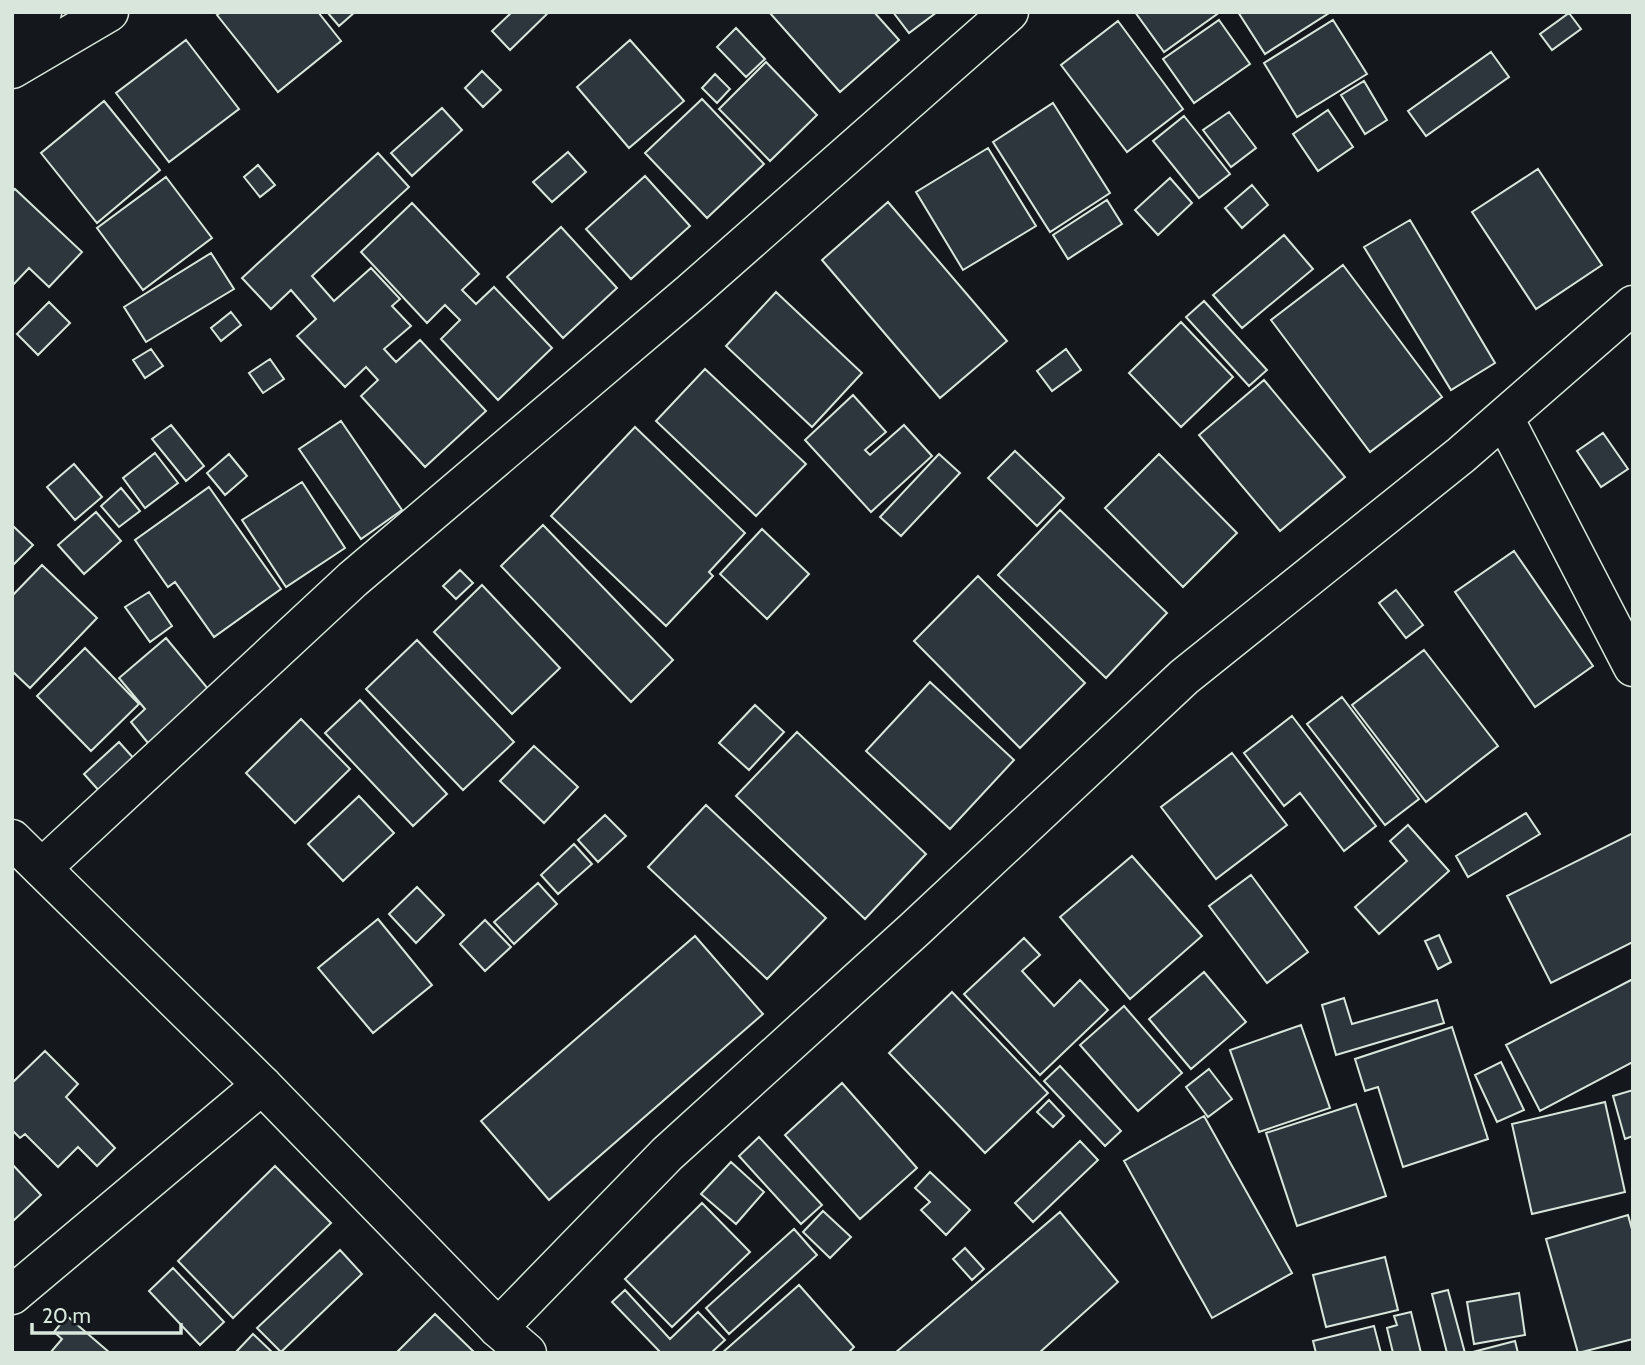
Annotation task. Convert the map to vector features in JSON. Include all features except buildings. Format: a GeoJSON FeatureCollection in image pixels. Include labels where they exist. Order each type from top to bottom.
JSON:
{"type":"FeatureCollection","features":[{"type":"Feature","properties":{"kind":"street"},"geometry":{"type":"LineString","coordinates":[[12,67],[109,12]]}},
{"type":"Feature","properties":{"kind":"street"},"geometry":{"type":"LineString","coordinates":[[42,868],[353,579],[690,293],[1009,12]]}},
{"type":"Feature","properties":{"kind":"street"},"geometry":{"type":"LineString","coordinates":[[12,67],[29,19]]}},
{"type":"Feature","properties":{"kind":"street"},"geometry":{"type":"LineString","coordinates":[[498,1328],[667,1154],[915,929],[1184,677],[1504,418],[1633,306]]}},
{"type":"Feature","properties":{"kind":"street"},"geometry":{"type":"LineString","coordinates":[[1504,418],[1633,667]]}},
{"type":"Feature","properties":{"kind":"street"},"geometry":{"type":"LineString","coordinates":[[12,839],[262,1085],[498,1328],[527,1353]]}},
{"type":"Feature","properties":{"kind":"street"},"geometry":{"type":"LineString","coordinates":[[12,1295],[262,1085]]}}]}
